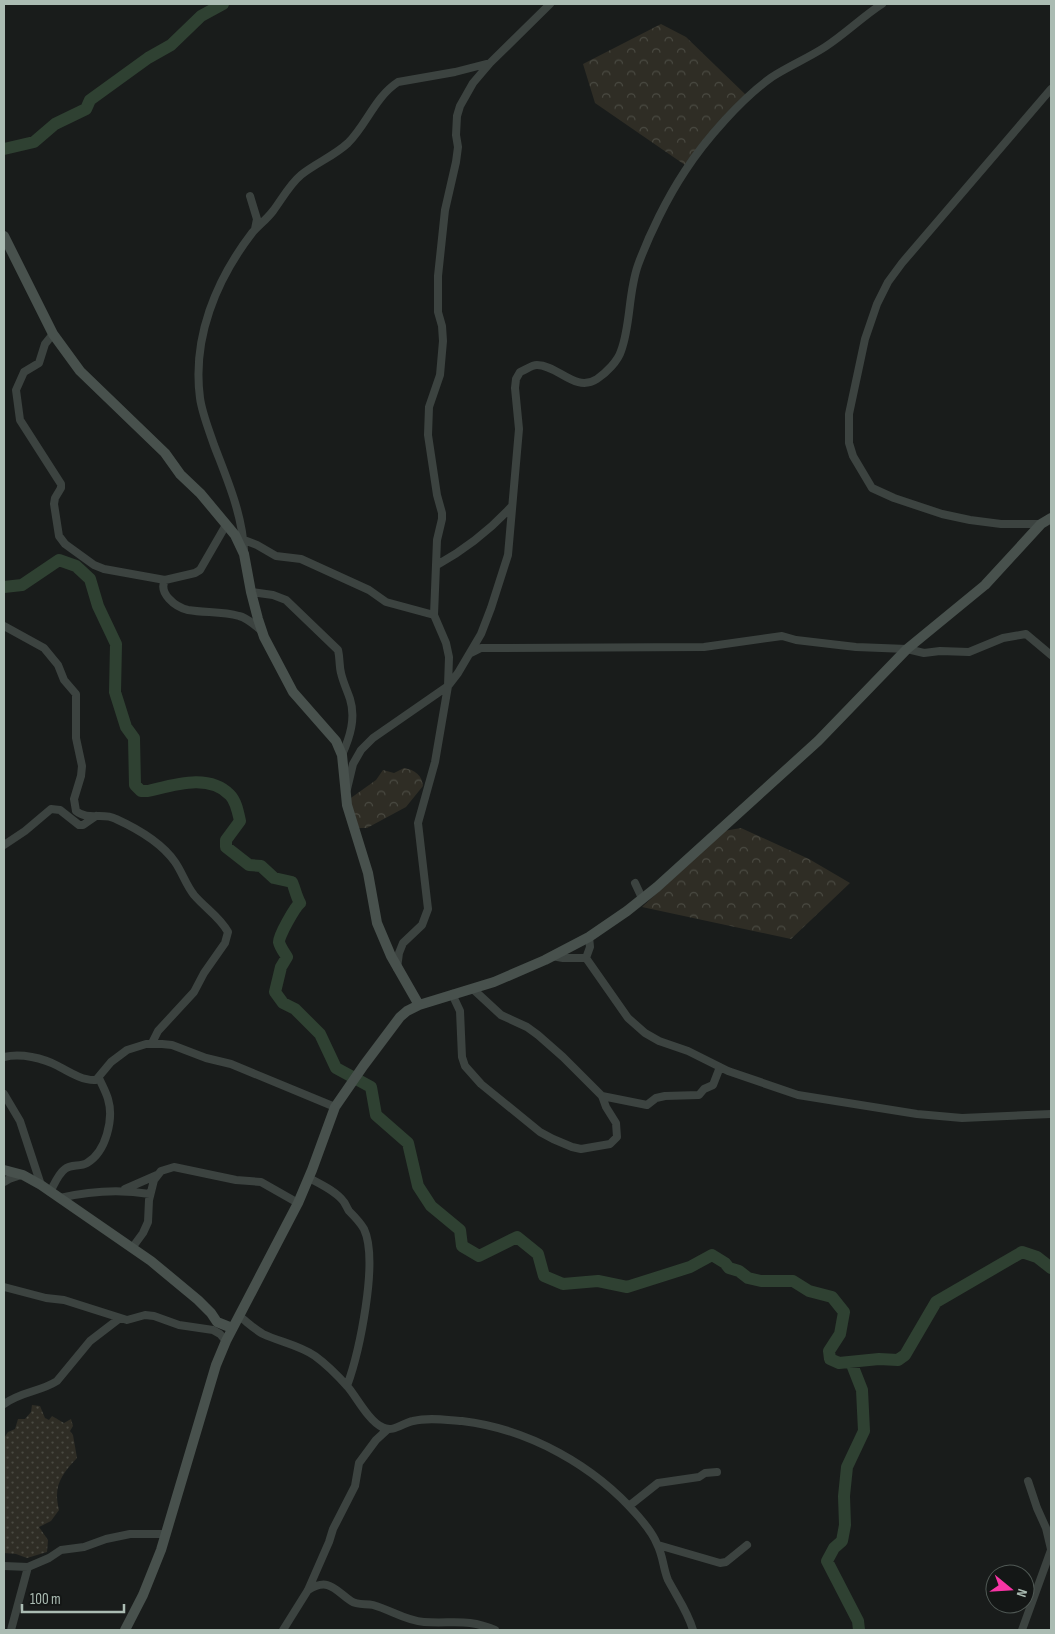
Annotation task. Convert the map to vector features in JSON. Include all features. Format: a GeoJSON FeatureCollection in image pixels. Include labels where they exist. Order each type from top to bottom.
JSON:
{"type":"FeatureCollection","features":[{"type":"Feature","properties":{"kind":"street"},"geometry":{"type":"LineString","coordinates":[[398,968],[403,943],[422,926],[428,910],[418,823],[435,762],[448,686],[449,657],[446,643],[434,615],[437,540],[442,513],[435,484],[428,435],[429,407],[440,375],[443,341],[442,326],[438,312],[438,276],[445,210],[452,186],[457,154],[457,116],[460,106],[473,84],[490,63],[550,4]]}},
{"type":"Feature","properties":{"kind":"street"},"geometry":{"type":"LineString","coordinates":[[346,790],[354,764],[361,750],[373,738],[448,686],[471,653],[492,608],[508,554],[519,430],[515,388],[516,379],[520,372],[534,365],[541,365],[581,383],[589,383],[597,379],[610,366],[621,351],[638,264],[670,195],[690,164],[718,129],[754,92],[778,74],[826,46],[882,4]]}},
{"type":"Feature","properties":{"kind":"street"},"geometry":{"type":"LineString","coordinates":[[419,1006],[398,968],[377,923],[368,873],[347,805],[342,755],[336,741],[293,692],[262,631],[251,592],[244,554],[244,540],[231,489],[209,430],[200,399],[199,360],[206,318],[215,293],[255,229],[272,212],[300,175],[338,151],[357,133],[377,102],[398,82],[455,72],[490,63]]}},
{"type":"Feature","properties":{"kind":"street"},"geometry":{"type":"LineString","coordinates":[[1041,524],[1001,524],[970,520],[942,514],[894,498],[872,488],[853,456],[848,430],[852,392],[865,339],[877,304],[888,282],[902,263],[1051,89]]}},
{"type":"Feature","properties":{"kind":"street"},"geometry":{"type":"LineString","coordinates":[[250,196],[257,219],[255,229]]}},
{"type":"Feature","properties":{"kind":"street"},"geometry":{"type":"LineString","coordinates":[[4,236],[53,334],[80,371],[164,453],[180,474],[200,492],[235,535],[244,554]]}},
{"type":"Feature","properties":{"kind":"street"},"geometry":{"type":"LineString","coordinates":[[53,334],[46,344],[39,363],[24,372],[16,390],[20,420],[61,484],[54,504],[59,536],[65,544],[104,569],[165,580],[195,573],[200,570],[226,525]]}},
{"type":"Feature","properties":{"kind":"street"},"geometry":{"type":"LineString","coordinates":[[437,565],[465,548],[502,517],[512,506]]}},
{"type":"Feature","properties":{"kind":"street"},"geometry":{"type":"LineString","coordinates":[[125,1630],[156,1566],[216,1365],[226,1341],[298,1203],[336,1107],[364,1065],[400,1017],[407,1011],[419,1006],[452,994],[474,990],[552,956],[589,937],[657,888],[818,741],[907,650],[985,585],[1041,524],[1051,518]]}},
{"type":"Feature","properties":{"kind":"street"},"geometry":{"type":"LineString","coordinates":[[244,540],[276,556],[301,558],[370,590],[386,602],[434,615]]}},
{"type":"Feature","properties":{"kind":"street"},"geometry":{"type":"LineString","coordinates":[[165,580],[162,585],[163,592],[186,609],[237,615],[262,631]]}},
{"type":"Feature","properties":{"kind":"street"},"geometry":{"type":"LineString","coordinates":[[251,592],[273,594],[286,600],[338,650],[340,668],[353,712],[352,727],[342,755]]}},
{"type":"Feature","properties":{"kind":"street"},"geometry":{"type":"LineString","coordinates":[[4,626],[44,648],[58,665],[64,680],[76,694],[76,738],[82,766],[81,776],[76,787],[74,805],[76,811],[81,815],[112,817],[129,825],[162,847],[174,861],[194,894],[212,911],[228,932],[225,943],[204,973],[194,992],[158,1032],[152,1043]]}},
{"type":"Feature","properties":{"kind":"street"},"geometry":{"type":"LineString","coordinates":[[471,653],[481,648],[704,647],[782,636],[796,640],[924,653],[940,651],[969,652],[1003,638],[1026,634],[1051,655]]}},
{"type":"Feature","properties":{"kind":"street"},"geometry":{"type":"LineString","coordinates":[[4,844],[24,831],[51,809],[60,810],[79,825],[83,825],[96,816]]}},
{"type":"Feature","properties":{"kind":"street"},"geometry":{"type":"LineString","coordinates":[[635,883],[642,898]]}},
{"type":"Feature","properties":{"kind":"street"},"geometry":{"type":"LineString","coordinates":[[586,958],[590,947],[589,937]]}},
{"type":"Feature","properties":{"kind":"street"},"geometry":{"type":"LineString","coordinates":[[552,956],[586,958]]}},
{"type":"Feature","properties":{"kind":"street"},"geometry":{"type":"LineString","coordinates":[[586,958],[622,1012],[636,1026],[659,1041],[688,1051],[720,1067],[798,1095],[917,1114],[962,1118],[1051,1114]]}},
{"type":"Feature","properties":{"kind":"street"},"geometry":{"type":"LineString","coordinates":[[452,994],[460,1011],[462,1057],[465,1066],[481,1084],[540,1132],[572,1147],[581,1149],[610,1144],[617,1137],[616,1123],[606,1107],[602,1096],[538,1035],[527,1027],[501,1015],[474,990]]}},
{"type":"Feature","properties":{"kind":"street"},"geometry":{"type":"LineString","coordinates":[[4,1057],[11,1055],[36,1058],[92,1080],[99,1078],[105,1068],[118,1056],[137,1046],[152,1043],[172,1045],[206,1058],[231,1064],[336,1107]]}},
{"type":"Feature","properties":{"kind":"street"},"geometry":{"type":"LineString","coordinates":[[602,1096],[647,1105],[656,1098],[665,1096],[696,1096],[713,1084],[720,1067]]}},
{"type":"Feature","properties":{"kind":"street"},"geometry":{"type":"LineString","coordinates":[[50,1192],[63,1170],[69,1166],[79,1166],[87,1163],[104,1144],[108,1125],[109,1101],[99,1078]]}},
{"type":"Feature","properties":{"kind":"street"},"geometry":{"type":"LineString","coordinates":[[4,1094],[20,1122],[41,1185]]}},
{"type":"Feature","properties":{"kind":"street"},"geometry":{"type":"LineString","coordinates":[[132,1248],[143,1233],[148,1222],[152,1184],[161,1171],[178,1167],[236,1180],[254,1181],[268,1186],[298,1203]]}},
{"type":"Feature","properties":{"kind":"street"},"geometry":{"type":"LineString","coordinates":[[4,1170],[23,1175],[41,1185],[151,1261],[187,1290],[218,1322],[232,1328]]}},
{"type":"Feature","properties":{"kind":"street"},"geometry":{"type":"LineString","coordinates":[[4,1182],[23,1175]]}},
{"type":"Feature","properties":{"kind":"street"},"geometry":{"type":"LineString","coordinates":[[122,1191],[157,1175]]}},
{"type":"Feature","properties":{"kind":"street"},"geometry":{"type":"LineString","coordinates":[[309,1178],[344,1201],[347,1209],[363,1227],[366,1235],[370,1266],[369,1277],[357,1354],[347,1386]]}},
{"type":"Feature","properties":{"kind":"street"},"geometry":{"type":"LineString","coordinates":[[60,1198],[79,1194],[122,1191],[150,1194]]}},
{"type":"Feature","properties":{"kind":"street"},"geometry":{"type":"LineString","coordinates":[[4,1287],[46,1298],[64,1300],[127,1320],[145,1315],[154,1316],[178,1325],[213,1330],[226,1341]]}},
{"type":"Feature","properties":{"kind":"street"},"geometry":{"type":"LineString","coordinates":[[239,1316],[262,1333],[302,1348],[316,1356],[347,1386],[373,1420],[380,1426],[388,1429],[396,1428],[402,1424],[428,1419],[465,1422],[505,1431],[546,1447],[596,1475],[629,1506],[658,1545],[668,1578],[690,1620],[693,1630]]}},
{"type":"Feature","properties":{"kind":"street"},"geometry":{"type":"LineString","coordinates":[[4,1404],[22,1394],[50,1386],[57,1382],[90,1341],[120,1318]]}},
{"type":"Feature","properties":{"kind":"street"},"geometry":{"type":"LineString","coordinates":[[283,1630],[308,1590],[355,1486],[360,1463],[376,1440],[388,1429]]}},
{"type":"Feature","properties":{"kind":"street"},"geometry":{"type":"LineString","coordinates":[[629,1506],[658,1483],[717,1472]]}},
{"type":"Feature","properties":{"kind":"street"},"geometry":{"type":"LineString","coordinates":[[1022,1630],[1051,1550],[1049,1528],[1037,1508],[1028,1481]]}},
{"type":"Feature","properties":{"kind":"street"},"geometry":{"type":"LineString","coordinates":[[4,1566],[28,1567],[69,1547],[84,1547],[106,1539],[130,1534],[166,1534]]}},
{"type":"Feature","properties":{"kind":"street"},"geometry":{"type":"LineString","coordinates":[[658,1545],[720,1563],[726,1562],[747,1545]]}},
{"type":"Feature","properties":{"kind":"street"},"geometry":{"type":"LineString","coordinates":[[11,1630],[28,1567]]}},
{"type":"Feature","properties":{"kind":"street"},"geometry":{"type":"LineString","coordinates":[[308,1590],[318,1584],[325,1584],[341,1592],[354,1603],[372,1605],[412,1620],[423,1622],[471,1622],[495,1630]]}},
{"type":"Feature","properties":{"kind":"green space"},"geometry":{"type":"Polygon","coordinates":[[[661,24],[686,37],[746,95],[713,128],[685,165],[595,103],[583,64],[661,24]]]}},
{"type":"Feature","properties":{"kind":"green space"},"geometry":{"type":"Polygon","coordinates":[[[404,768],[417,774],[423,786],[406,807],[367,828],[359,828],[348,800],[376,780],[383,770],[394,773],[404,768]]]}},
{"type":"Feature","properties":{"kind":"green space"},"geometry":{"type":"Polygon","coordinates":[[[741,828],[809,859],[850,883],[791,939],[642,907],[724,831],[741,828]]]}},
{"type":"Feature","properties":{"kind":"green space"},"geometry":{"type":"Polygon","coordinates":[[[32,1405],[40,1406],[45,1418],[49,1420],[52,1416],[64,1423],[71,1419],[73,1426],[70,1431],[73,1435],[77,1458],[60,1481],[57,1494],[59,1510],[51,1521],[39,1527],[48,1540],[47,1552],[27,1558],[16,1554],[4,1553],[4,1438],[8,1432],[15,1429],[18,1419],[25,1419],[31,1412],[32,1405]]]}},
{"type":"Feature","properties":{"kind":"waterway"},"geometry":{"type":"LineString","coordinates":[[4,149],[34,142],[55,124],[86,109],[90,100],[148,58],[171,45],[201,16],[223,4]]}},
{"type":"Feature","properties":{"kind":"waterway"},"geometry":{"type":"LineString","coordinates":[[4,587],[22,585],[59,560],[76,566],[90,579],[98,606],[116,644],[115,692],[126,727],[134,738],[135,785],[141,791],[148,791],[191,782],[202,782],[222,788],[232,797],[237,807],[240,821],[226,840],[226,847],[249,865],[261,866],[274,878],[292,882],[300,903],[294,910],[279,939],[280,946],[287,957],[281,967],[275,992],[283,1003],[295,1009],[320,1034],[336,1068],[371,1087],[376,1115],[408,1143],[418,1186],[431,1206],[460,1230],[462,1246],[479,1256],[517,1237],[538,1254],[544,1276],[563,1284],[598,1281],[627,1287],[690,1267],[712,1255],[725,1263],[729,1268],[739,1271],[748,1278],[761,1281],[793,1281],[809,1291],[832,1297],[844,1312],[840,1334],[829,1351],[830,1359],[839,1363],[879,1359],[898,1360],[905,1355],[936,1302],[1022,1252],[1037,1257],[1051,1268]]}},
{"type":"Feature","properties":{"kind":"waterway"},"geometry":{"type":"LineString","coordinates":[[851,1362],[862,1390],[864,1431],[847,1467],[844,1496],[845,1525],[842,1541],[834,1548],[827,1561],[858,1621],[859,1630]]}}]}
